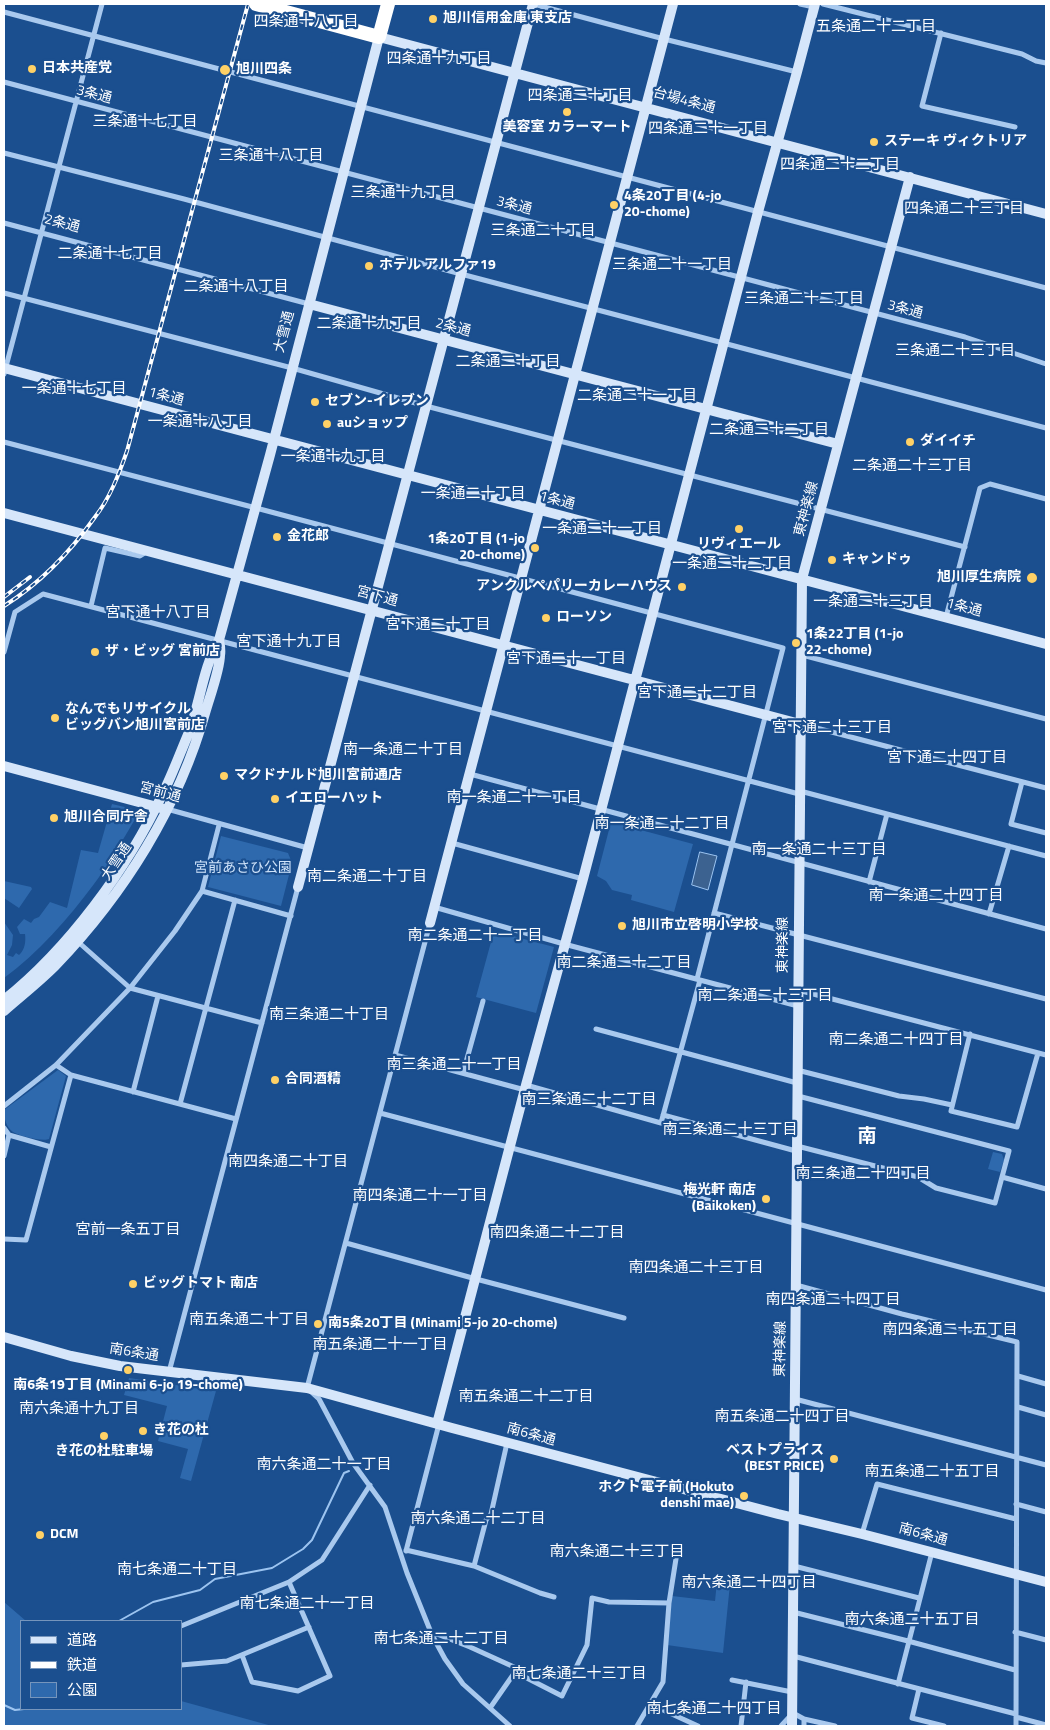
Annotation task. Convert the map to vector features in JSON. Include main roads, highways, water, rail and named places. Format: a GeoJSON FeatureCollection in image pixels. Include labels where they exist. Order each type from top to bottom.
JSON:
{"type":"FeatureCollection","features":[{"type":"Feature","properties":{"kind":"highway","name":"台場4条通"},"geometry":{"type":"LineString","coordinates":[[256,4],[379,37]]}},
{"type":"Feature","properties":{"kind":"highway","name":"大雪通"},"geometry":{"type":"LineString","coordinates":[[379,37],[388,4]]}},
{"type":"Feature","properties":{"kind":"waterway"},"geometry":{"type":"LineString","coordinates":[[121,1620],[153,1602],[200,1590],[215,1579],[272,1568],[303,1549],[312,1540],[344,1473],[349,1471]]}},
{"type":"Feature","properties":{"kind":"waterway"},"geometry":{"type":"LineString","coordinates":[[4,1705],[15,1710],[20,1709]]}},
{"type":"Feature","properties":{"kind":"railway"},"geometry":{"type":"LineString","coordinates":[[4,606],[30,588],[76,542],[100,510],[110,494],[117,477],[127,451],[248,4]]}},
{"type":"Feature","properties":{"kind":"railway"},"geometry":{"type":"LineString","coordinates":[[4,597],[30,577]]}},
{"type":"Feature","properties":{"kind":"place","name":"旭川信用金庫 東支店"},"geometry":{"type":"Point","coordinates":[433,19]}},
{"type":"Feature","properties":{"kind":"place","name":"日本共産党"},"geometry":{"type":"Point","coordinates":[32,69]}},
{"type":"Feature","properties":{"kind":"place","name":"旭川四条"},"geometry":{"type":"Point","coordinates":[225,70]}},
{"type":"Feature","properties":{"kind":"place","name":"美容室 カラーマート"},"geometry":{"type":"Point","coordinates":[567,112]}},
{"type":"Feature","properties":{"kind":"place","name":"ステーキ ヴィクトリア"},"geometry":{"type":"Point","coordinates":[874,142]}},
{"type":"Feature","properties":{"kind":"place","name":"4条20丁目 (4-jo 20-chome)"},"geometry":{"type":"Point","coordinates":[614,205]}},
{"type":"Feature","properties":{"kind":"place","name":"ホテル アルファ19"},"geometry":{"type":"Point","coordinates":[369,266]}},
{"type":"Feature","properties":{"kind":"place","name":"セブン-イレブン"},"geometry":{"type":"Point","coordinates":[315,402]}},
{"type":"Feature","properties":{"kind":"place","name":"auショップ"},"geometry":{"type":"Point","coordinates":[327,424]}},
{"type":"Feature","properties":{"kind":"place","name":"ダイイチ"},"geometry":{"type":"Point","coordinates":[910,442]}},
{"type":"Feature","properties":{"kind":"place","name":"リヴィエール"},"geometry":{"type":"Point","coordinates":[739,529]}},
{"type":"Feature","properties":{"kind":"place","name":"金花郎"},"geometry":{"type":"Point","coordinates":[277,537]}},
{"type":"Feature","properties":{"kind":"place","name":"1条20丁目 (1-jo 20-chome)"},"geometry":{"type":"Point","coordinates":[535,548]}},
{"type":"Feature","properties":{"kind":"place","name":"キャンドゥ"},"geometry":{"type":"Point","coordinates":[832,560]}},
{"type":"Feature","properties":{"kind":"place","name":"旭川厚生病院"},"geometry":{"type":"Point","coordinates":[1032,578]}},
{"type":"Feature","properties":{"kind":"place","name":"アンクルぺパリーカレーハウス"},"geometry":{"type":"Point","coordinates":[682,587]}},
{"type":"Feature","properties":{"kind":"place","name":"ローソン"},"geometry":{"type":"Point","coordinates":[546,618]}},
{"type":"Feature","properties":{"kind":"place","name":"1条22丁目 (1-jo 22-chome)"},"geometry":{"type":"Point","coordinates":[796,643]}},
{"type":"Feature","properties":{"kind":"place","name":"ザ・ビッグ 宮前店"},"geometry":{"type":"Point","coordinates":[95,652]}},
{"type":"Feature","properties":{"kind":"place","name":"なんでもリサイクル ビッグバン旭川宮前店"},"geometry":{"type":"Point","coordinates":[55,718]}},
{"type":"Feature","properties":{"kind":"place","name":"マクドナルド旭川宮前通店"},"geometry":{"type":"Point","coordinates":[224,776]}},
{"type":"Feature","properties":{"kind":"place","name":"イエローハット"},"geometry":{"type":"Point","coordinates":[275,799]}},
{"type":"Feature","properties":{"kind":"place","name":"旭川合同庁舎"},"geometry":{"type":"Point","coordinates":[54,818]}},
{"type":"Feature","properties":{"kind":"place","name":"旭川市立啓明小学校"},"geometry":{"type":"Point","coordinates":[622,926]}},
{"type":"Feature","properties":{"kind":"place","name":"合同酒精"},"geometry":{"type":"Point","coordinates":[275,1080]}},
{"type":"Feature","properties":{"kind":"place","name":"梅光軒 南店 (Baikoken)"},"geometry":{"type":"Point","coordinates":[766,1199]}},
{"type":"Feature","properties":{"kind":"place","name":"ビッグトマト 南店"},"geometry":{"type":"Point","coordinates":[133,1284]}},
{"type":"Feature","properties":{"kind":"place","name":"南5条20丁目 (Minami 5-jo 20-chome)"},"geometry":{"type":"Point","coordinates":[318,1324]}},
{"type":"Feature","properties":{"kind":"place","name":"南6条19丁目 (Minami 6-jo 19-chome)"},"geometry":{"type":"Point","coordinates":[128,1370]}},
{"type":"Feature","properties":{"kind":"place","name":"き花の杜"},"geometry":{"type":"Point","coordinates":[143,1431]}},
{"type":"Feature","properties":{"kind":"place","name":"き花の杜駐車場"},"geometry":{"type":"Point","coordinates":[104,1436]}},
{"type":"Feature","properties":{"kind":"place","name":"ベストプライス (BEST PRICE)"},"geometry":{"type":"Point","coordinates":[834,1459]}},
{"type":"Feature","properties":{"kind":"place","name":"ホクト電子前 (Hokuto denshi mae)"},"geometry":{"type":"Point","coordinates":[744,1496]}},
{"type":"Feature","properties":{"kind":"place","name":"DCM"},"geometry":{"type":"Point","coordinates":[40,1535]}},
{"type":"Feature","properties":{"kind":"district","name":"四条通十八丁目"},"geometry":{"type":"Point","coordinates":[306,22]}},
{"type":"Feature","properties":{"kind":"district","name":"五条通二十二丁目"},"geometry":{"type":"Point","coordinates":[876,27]}},
{"type":"Feature","properties":{"kind":"district","name":"四条通十九丁目"},"geometry":{"type":"Point","coordinates":[439,59]}},
{"type":"Feature","properties":{"kind":"district","name":"四条通二十丁目"},"geometry":{"type":"Point","coordinates":[580,96]}},
{"type":"Feature","properties":{"kind":"district","name":"三条通十七丁目"},"geometry":{"type":"Point","coordinates":[145,122]}},
{"type":"Feature","properties":{"kind":"district","name":"四条通二十一丁目"},"geometry":{"type":"Point","coordinates":[708,129]}},
{"type":"Feature","properties":{"kind":"district","name":"三条通十八丁目"},"geometry":{"type":"Point","coordinates":[271,156]}},
{"type":"Feature","properties":{"kind":"district","name":"四条通二十二丁目"},"geometry":{"type":"Point","coordinates":[840,165]}},
{"type":"Feature","properties":{"kind":"district","name":"三条通十九丁目"},"geometry":{"type":"Point","coordinates":[403,193]}},
{"type":"Feature","properties":{"kind":"district","name":"四条通二十三丁目"},"geometry":{"type":"Point","coordinates":[964,209]}},
{"type":"Feature","properties":{"kind":"district","name":"三条通二十丁目"},"geometry":{"type":"Point","coordinates":[543,231]}},
{"type":"Feature","properties":{"kind":"district","name":"二条通十七丁目"},"geometry":{"type":"Point","coordinates":[110,254]}},
{"type":"Feature","properties":{"kind":"district","name":"三条通二十一丁目"},"geometry":{"type":"Point","coordinates":[672,265]}},
{"type":"Feature","properties":{"kind":"district","name":"二条通十八丁目"},"geometry":{"type":"Point","coordinates":[236,287]}},
{"type":"Feature","properties":{"kind":"district","name":"三条通二十二丁目"},"geometry":{"type":"Point","coordinates":[804,299]}},
{"type":"Feature","properties":{"kind":"district","name":"二条通十九丁目"},"geometry":{"type":"Point","coordinates":[369,324]}},
{"type":"Feature","properties":{"kind":"district","name":"三条通二十三丁目"},"geometry":{"type":"Point","coordinates":[955,351]}},
{"type":"Feature","properties":{"kind":"district","name":"二条通二十丁目"},"geometry":{"type":"Point","coordinates":[508,362]}},
{"type":"Feature","properties":{"kind":"district","name":"一条通十七丁目"},"geometry":{"type":"Point","coordinates":[74,389]}},
{"type":"Feature","properties":{"kind":"district","name":"二条通二十一丁目"},"geometry":{"type":"Point","coordinates":[637,396]}},
{"type":"Feature","properties":{"kind":"district","name":"一条通十八丁目"},"geometry":{"type":"Point","coordinates":[200,422]}},
{"type":"Feature","properties":{"kind":"district","name":"二条通二十二丁目"},"geometry":{"type":"Point","coordinates":[769,430]}},
{"type":"Feature","properties":{"kind":"district","name":"一条通十九丁目"},"geometry":{"type":"Point","coordinates":[333,457]}},
{"type":"Feature","properties":{"kind":"district","name":"二条通二十三丁目"},"geometry":{"type":"Point","coordinates":[912,466]}},
{"type":"Feature","properties":{"kind":"district","name":"一条通二十丁目"},"geometry":{"type":"Point","coordinates":[473,494]}},
{"type":"Feature","properties":{"kind":"district","name":"一条通二十一丁目"},"geometry":{"type":"Point","coordinates":[602,529]}},
{"type":"Feature","properties":{"kind":"district","name":"一条通二十二丁目"},"geometry":{"type":"Point","coordinates":[732,564]}},
{"type":"Feature","properties":{"kind":"district","name":"一条通二十三丁目"},"geometry":{"type":"Point","coordinates":[873,602]}},
{"type":"Feature","properties":{"kind":"district","name":"宮下通十八丁目"},"geometry":{"type":"Point","coordinates":[158,613]}},
{"type":"Feature","properties":{"kind":"district","name":"宮下通二十丁目"},"geometry":{"type":"Point","coordinates":[438,625]}},
{"type":"Feature","properties":{"kind":"district","name":"宮下通十九丁目"},"geometry":{"type":"Point","coordinates":[289,642]}},
{"type":"Feature","properties":{"kind":"district","name":"宮下通二十一丁目"},"geometry":{"type":"Point","coordinates":[566,659]}},
{"type":"Feature","properties":{"kind":"district","name":"宮下通二十二丁目"},"geometry":{"type":"Point","coordinates":[697,693]}},
{"type":"Feature","properties":{"kind":"district","name":"宮下通二十三丁目"},"geometry":{"type":"Point","coordinates":[832,728]}},
{"type":"Feature","properties":{"kind":"district","name":"南一条通二十丁目"},"geometry":{"type":"Point","coordinates":[403,750]}},
{"type":"Feature","properties":{"kind":"district","name":"宮下通二十四丁目"},"geometry":{"type":"Point","coordinates":[947,758]}},
{"type":"Feature","properties":{"kind":"district","name":"南一条通二十一丁目"},"geometry":{"type":"Point","coordinates":[514,798]}},
{"type":"Feature","properties":{"kind":"district","name":"南一条通二十二丁目"},"geometry":{"type":"Point","coordinates":[662,824]}},
{"type":"Feature","properties":{"kind":"district","name":"南一条通二十三丁目"},"geometry":{"type":"Point","coordinates":[819,850]}},
{"type":"Feature","properties":{"kind":"district","name":"南二条通二十丁目"},"geometry":{"type":"Point","coordinates":[367,877]}},
{"type":"Feature","properties":{"kind":"district","name":"南一条通二十四丁目"},"geometry":{"type":"Point","coordinates":[936,896]}},
{"type":"Feature","properties":{"kind":"district","name":"南二条通二十一丁目"},"geometry":{"type":"Point","coordinates":[475,936]}},
{"type":"Feature","properties":{"kind":"district","name":"南二条通二十二丁目"},"geometry":{"type":"Point","coordinates":[624,963]}},
{"type":"Feature","properties":{"kind":"district","name":"南二条通二十三丁目"},"geometry":{"type":"Point","coordinates":[765,996]}},
{"type":"Feature","properties":{"kind":"district","name":"南三条通二十丁目"},"geometry":{"type":"Point","coordinates":[329,1015]}},
{"type":"Feature","properties":{"kind":"district","name":"南二条通二十四丁目"},"geometry":{"type":"Point","coordinates":[896,1040]}},
{"type":"Feature","properties":{"kind":"district","name":"南三条通二十一丁目"},"geometry":{"type":"Point","coordinates":[454,1065]}},
{"type":"Feature","properties":{"kind":"district","name":"南三条通二十二丁目"},"geometry":{"type":"Point","coordinates":[589,1100]}},
{"type":"Feature","properties":{"kind":"district","name":"南三条通二十三丁目"},"geometry":{"type":"Point","coordinates":[730,1130]}},
{"type":"Feature","properties":{"kind":"district","name":"南"},"geometry":{"type":"Point","coordinates":[867,1137]}},
{"type":"Feature","properties":{"kind":"district","name":"南四条通二十丁目"},"geometry":{"type":"Point","coordinates":[288,1162]}},
{"type":"Feature","properties":{"kind":"district","name":"南三条通二十四丁目"},"geometry":{"type":"Point","coordinates":[863,1174]}},
{"type":"Feature","properties":{"kind":"district","name":"南四条通二十一丁目"},"geometry":{"type":"Point","coordinates":[420,1196]}},
{"type":"Feature","properties":{"kind":"district","name":"宮前一条五丁目"},"geometry":{"type":"Point","coordinates":[128,1230]}},
{"type":"Feature","properties":{"kind":"district","name":"南四条通二十二丁目"},"geometry":{"type":"Point","coordinates":[557,1233]}},
{"type":"Feature","properties":{"kind":"district","name":"南四条通二十三丁目"},"geometry":{"type":"Point","coordinates":[696,1268]}},
{"type":"Feature","properties":{"kind":"district","name":"南四条通二十四丁目"},"geometry":{"type":"Point","coordinates":[833,1300]}},
{"type":"Feature","properties":{"kind":"district","name":"南五条通二十丁目"},"geometry":{"type":"Point","coordinates":[249,1320]}},
{"type":"Feature","properties":{"kind":"district","name":"南四条通二十五丁目"},"geometry":{"type":"Point","coordinates":[950,1330]}},
{"type":"Feature","properties":{"kind":"district","name":"南五条通二十一丁目"},"geometry":{"type":"Point","coordinates":[380,1345]}},
{"type":"Feature","properties":{"kind":"district","name":"南五条通二十二丁目"},"geometry":{"type":"Point","coordinates":[526,1397]}},
{"type":"Feature","properties":{"kind":"district","name":"南六条通十九丁目"},"geometry":{"type":"Point","coordinates":[79,1409]}},
{"type":"Feature","properties":{"kind":"district","name":"南五条通二十四丁目"},"geometry":{"type":"Point","coordinates":[782,1417]}},
{"type":"Feature","properties":{"kind":"district","name":"南六条通二十一丁目"},"geometry":{"type":"Point","coordinates":[324,1465]}},
{"type":"Feature","properties":{"kind":"district","name":"南五条通二十五丁目"},"geometry":{"type":"Point","coordinates":[932,1472]}},
{"type":"Feature","properties":{"kind":"district","name":"南六条通二十二丁目"},"geometry":{"type":"Point","coordinates":[478,1519]}},
{"type":"Feature","properties":{"kind":"district","name":"南六条通二十三丁目"},"geometry":{"type":"Point","coordinates":[617,1552]}},
{"type":"Feature","properties":{"kind":"district","name":"南七条通二十丁目"},"geometry":{"type":"Point","coordinates":[177,1570]}},
{"type":"Feature","properties":{"kind":"district","name":"南六条通二十四丁目"},"geometry":{"type":"Point","coordinates":[749,1583]}},
{"type":"Feature","properties":{"kind":"district","name":"南七条通二十一丁目"},"geometry":{"type":"Point","coordinates":[307,1604]}},
{"type":"Feature","properties":{"kind":"district","name":"南六条通二十五丁目"},"geometry":{"type":"Point","coordinates":[912,1620]}},
{"type":"Feature","properties":{"kind":"district","name":"南七条通二十二丁目"},"geometry":{"type":"Point","coordinates":[441,1639]}},
{"type":"Feature","properties":{"kind":"district","name":"南七条通二十三丁目"},"geometry":{"type":"Point","coordinates":[579,1674]}},
{"type":"Feature","properties":{"kind":"district","name":"南七条通二十四丁目"},"geometry":{"type":"Point","coordinates":[714,1709]}},
{"type":"Feature","properties":{"kind":"park label","name":"宮前あさひ公園"},"geometry":{"type":"Point","coordinates":[243,869]}}]}
